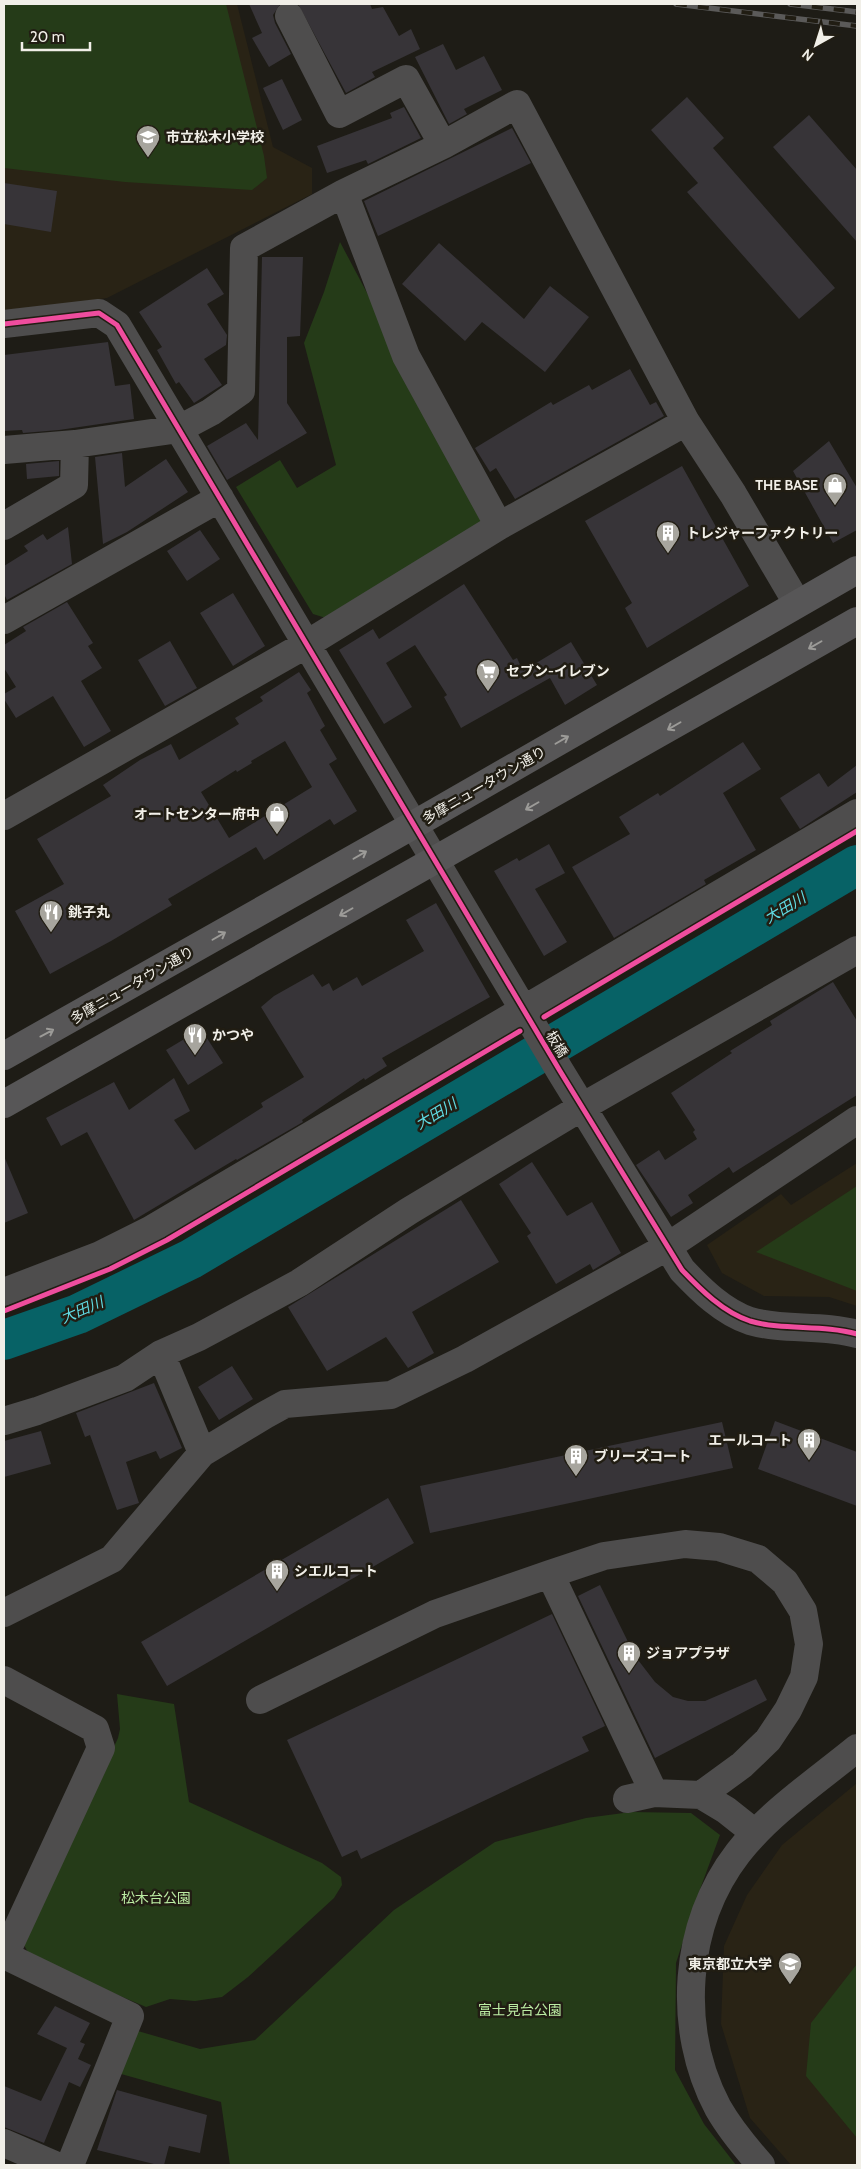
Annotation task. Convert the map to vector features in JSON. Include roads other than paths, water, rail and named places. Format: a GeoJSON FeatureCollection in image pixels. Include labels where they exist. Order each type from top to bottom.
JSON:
{"type":"FeatureCollection","features":[{"type":"Feature","properties":{"kind":"main road","name":"多摩ニュータウン通り"},"geometry":{"type":"LineString","coordinates":[[4,1056],[415,824],[857,570]]}},
{"type":"Feature","properties":{"kind":"main road"},"geometry":{"type":"LineString","coordinates":[[4,1104],[437,861],[857,621]]}},
{"type":"Feature","properties":{"kind":"street"},"geometry":{"type":"LineString","coordinates":[[289,16],[339,114],[406,79],[443,145]]}},
{"type":"Feature","properties":{"kind":"street"},"geometry":{"type":"LineString","coordinates":[[4,450],[75,444],[179,429],[211,412],[241,391],[244,248],[344,193],[443,145],[517,104],[686,422],[733,494],[797,603]]}},
{"type":"Feature","properties":{"kind":"street"},"geometry":{"type":"LineString","coordinates":[[344,193],[406,356],[498,526]]}},
{"type":"Feature","properties":{"kind":"street","name":"板橋"},"geometry":{"type":"LineString","coordinates":[[4,324],[99,313],[116,325],[415,824],[560,1071],[682,1270],[702,1292],[734,1314],[751,1321],[834,1329],[857,1334]]}},
{"type":"Feature","properties":{"kind":"street"},"geometry":{"type":"LineString","coordinates":[[4,816],[307,644],[498,526],[686,422]]}},
{"type":"Feature","properties":{"kind":"street"},"geometry":{"type":"LineString","coordinates":[[4,526],[74,486],[75,444]]}},
{"type":"Feature","properties":{"kind":"street"},"geometry":{"type":"LineString","coordinates":[[4,620],[220,498]]}},
{"type":"Feature","properties":{"kind":"street"},"geometry":{"type":"LineString","coordinates":[[4,1292],[100,1255],[150,1230],[530,1019],[857,813]]}},
{"type":"Feature","properties":{"kind":"street"},"geometry":{"type":"LineString","coordinates":[[4,1421],[37,1411],[125,1378],[161,1354],[199,1337],[300,1283],[409,1211],[582,1107],[857,950]]}},
{"type":"Feature","properties":{"kind":"street"},"geometry":{"type":"LineString","coordinates":[[4,1613],[112,1559],[202,1453],[284,1404],[391,1395],[465,1359],[667,1247],[857,1120]]}},
{"type":"Feature","properties":{"kind":"street"},"geometry":{"type":"LineString","coordinates":[[161,1354],[202,1453]]}},
{"type":"Feature","properties":{"kind":"street"},"geometry":{"type":"LineString","coordinates":[[260,1700],[434,1614],[550,1574],[604,1556],[685,1544],[719,1547],[758,1559],[785,1582],[803,1611],[809,1644],[804,1677],[788,1710],[768,1740],[742,1765],[700,1796]]}},
{"type":"Feature","properties":{"kind":"street"},"geometry":{"type":"LineString","coordinates":[[550,1574],[654,1794]]}},
{"type":"Feature","properties":{"kind":"street"},"geometry":{"type":"LineString","coordinates":[[4,1680],[95,1730],[101,1748],[4,1955],[130,2016],[70,2165]]}},
{"type":"Feature","properties":{"kind":"street"},"geometry":{"type":"LineString","coordinates":[[761,2165],[728,2123],[706,2081],[696,2047],[691,1998],[693,1961],[706,1912],[729,1867],[755,1833],[857,1748]]}},
{"type":"Feature","properties":{"kind":"street"},"geometry":{"type":"LineString","coordinates":[[627,1798],[654,1794],[700,1796],[726,1810],[755,1833]]}},
{"type":"Feature","properties":{"kind":"street"},"geometry":{"type":"LineString","coordinates":[[4,2143],[55,2165]]}},
{"type":"Feature","properties":{"kind":"waterway","name":"大田川"},"geometry":{"type":"LineString","coordinates":[[4,1340],[78,1314],[191,1259],[857,865]]}},
{"type":"Feature","properties":{"kind":"railway"},"geometry":{"type":"LineString","coordinates":[[676,4],[857,26]]}},
{"type":"Feature","properties":{"kind":"railway"},"geometry":{"type":"LineString","coordinates":[[790,4],[857,12]]}},
{"type":"Feature","properties":{"kind":"place","name":"市立松木小学校"},"geometry":{"type":"Point","coordinates":[148,158]}},
{"type":"Feature","properties":{"kind":"place","name":"THE BASE"},"geometry":{"type":"Point","coordinates":[835,506]}},
{"type":"Feature","properties":{"kind":"place","name":"トレジャーファクトリー"},"geometry":{"type":"Point","coordinates":[668,554]}},
{"type":"Feature","properties":{"kind":"place","name":"セブン-イレブン"},"geometry":{"type":"Point","coordinates":[488,692]}},
{"type":"Feature","properties":{"kind":"place","name":"オートセンター府中"},"geometry":{"type":"Point","coordinates":[277,835]}},
{"type":"Feature","properties":{"kind":"place","name":"銚子丸"},"geometry":{"type":"Point","coordinates":[51,933]}},
{"type":"Feature","properties":{"kind":"place","name":"かつや"},"geometry":{"type":"Point","coordinates":[195,1056]}},
{"type":"Feature","properties":{"kind":"place","name":"エールコート"},"geometry":{"type":"Point","coordinates":[809,1461]}},
{"type":"Feature","properties":{"kind":"place","name":"ブリーズコート"},"geometry":{"type":"Point","coordinates":[576,1477]}},
{"type":"Feature","properties":{"kind":"place","name":"シエルコート"},"geometry":{"type":"Point","coordinates":[277,1592]}},
{"type":"Feature","properties":{"kind":"place","name":"ジョアプラザ"},"geometry":{"type":"Point","coordinates":[629,1674]}},
{"type":"Feature","properties":{"kind":"place","name":"東京都立大学"},"geometry":{"type":"Point","coordinates":[790,1985]}},
{"type":"Feature","properties":{"kind":"park label","name":"松木台公園"},"geometry":{"type":"Point","coordinates":[156,1898]}},
{"type":"Feature","properties":{"kind":"park label","name":"富士見台公園"},"geometry":{"type":"Point","coordinates":[520,2010]}}]}
